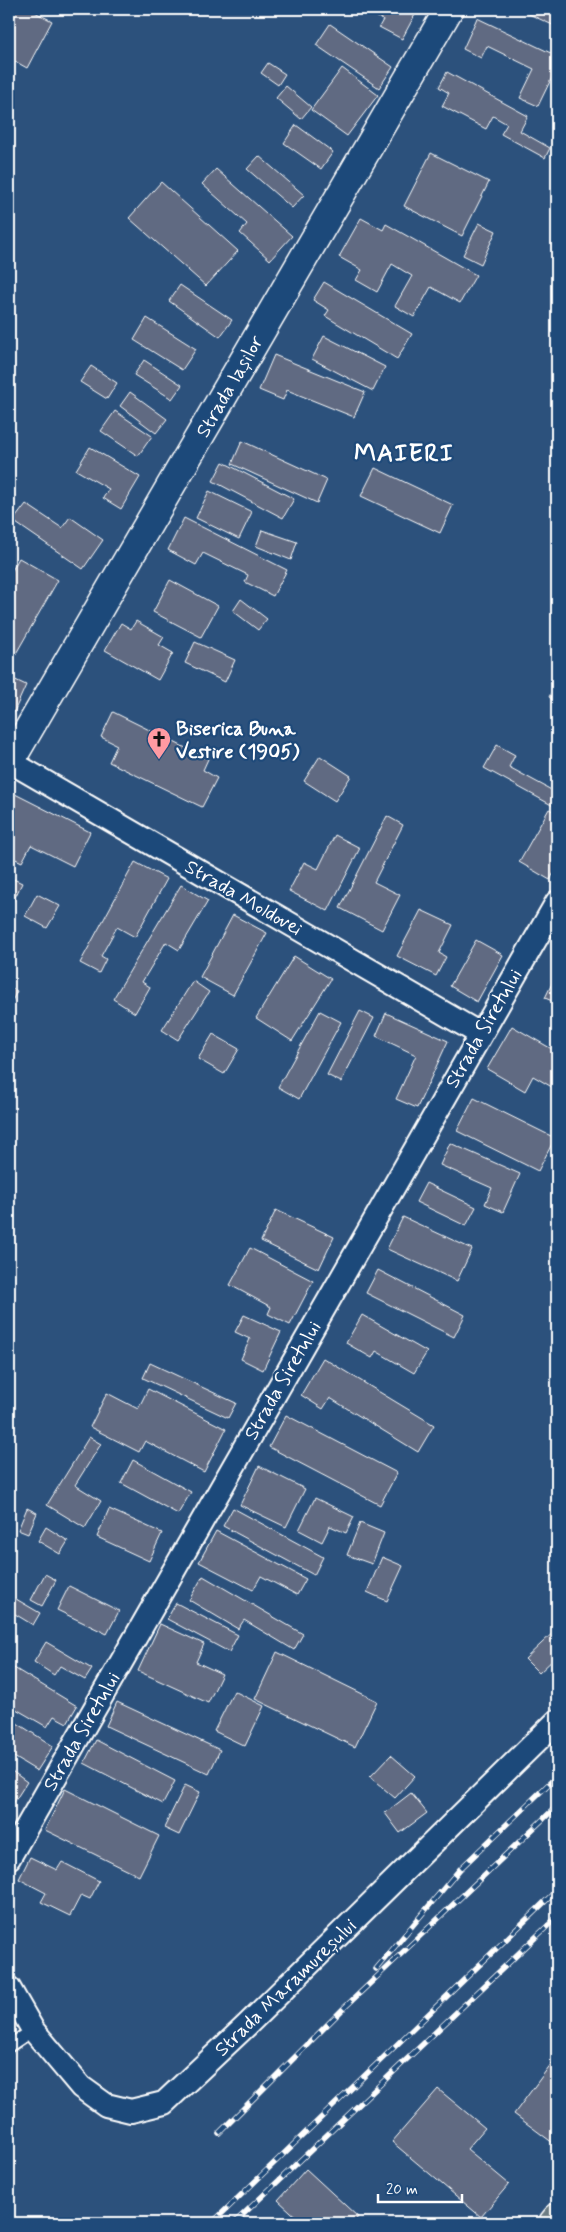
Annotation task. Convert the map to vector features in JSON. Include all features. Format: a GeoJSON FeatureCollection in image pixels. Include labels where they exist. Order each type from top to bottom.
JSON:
{"type":"FeatureCollection","features":[{"type":"Feature","properties":{"kind":"main road"},"geometry":{"type":"LineString","coordinates":[[553,2223],[557,2218]]}},
{"type":"Feature","properties":{"kind":"street","name":"Strada Iașilor"},"geometry":{"type":"LineString","coordinates":[[9,762],[449,9]]}},
{"type":"Feature","properties":{"kind":"street","name":"Strada Moldovei"},"geometry":{"type":"LineString","coordinates":[[9,762],[480,1034]]}},
{"type":"Feature","properties":{"kind":"street","name":"Strada Siretului"},"geometry":{"type":"LineString","coordinates":[[9,1858],[557,902]]}},
{"type":"Feature","properties":{"kind":"street","name":"Strada Maramureșului"},"geometry":{"type":"LineString","coordinates":[[9,1988],[33,2030],[81,2087],[106,2106],[131,2111],[164,2103],[254,2018],[557,1721]]}},
{"type":"Feature","properties":{"kind":"lane"},"geometry":{"type":"LineString","coordinates":[[9,2046],[33,2030]]}},
{"type":"Feature","properties":{"kind":"building"},"geometry":{"type":"Polygon","coordinates":[[[9,9],[29,9],[52,21],[27,68],[9,58],[9,9]]]}},
{"type":"Feature","properties":{"kind":"building"},"geometry":{"type":"Polygon","coordinates":[[[362,9],[418,9],[402,39],[379,27],[383,20],[362,9]]]}},
{"type":"Feature","properties":{"kind":"building"},"geometry":{"type":"Polygon","coordinates":[[[518,9],[557,9],[557,27],[518,9]]]}},
{"type":"Feature","properties":{"kind":"building"},"geometry":{"type":"Polygon","coordinates":[[[477,18],[557,56],[557,67],[538,106],[520,98],[534,69],[487,46],[481,58],[463,49],[477,18]]]}},
{"type":"Feature","properties":{"kind":"building"},"geometry":{"type":"Polygon","coordinates":[[[330,24],[393,67],[379,88],[316,45],[330,24]]]}},
{"type":"Feature","properties":{"kind":"building"},"geometry":{"type":"Polygon","coordinates":[[[268,63],[285,74],[278,85],[261,73],[268,63]]]}},
{"type":"Feature","properties":{"kind":"building"},"geometry":{"type":"Polygon","coordinates":[[[342,68],[378,95],[347,136],[311,110],[342,68]]]}},
{"type":"Feature","properties":{"kind":"building"},"geometry":{"type":"Polygon","coordinates":[[[447,72],[528,116],[520,131],[550,148],[545,158],[501,134],[507,124],[493,116],[486,129],[442,106],[449,93],[439,87],[447,72]]]}},
{"type":"Feature","properties":{"kind":"building"},"geometry":{"type":"Polygon","coordinates":[[[286,86],[311,107],[301,119],[276,98],[286,86]]]}},
{"type":"Feature","properties":{"kind":"building"},"geometry":{"type":"Polygon","coordinates":[[[296,125],[333,152],[321,169],[284,143],[296,125]]]}},
{"type":"Feature","properties":{"kind":"building"},"geometry":{"type":"Polygon","coordinates":[[[431,153],[489,182],[462,236],[404,206],[431,153]]]}},
{"type":"Feature","properties":{"kind":"building"},"geometry":{"type":"Polygon","coordinates":[[[259,156],[304,195],[292,208],[247,169],[259,156]]]}},
{"type":"Feature","properties":{"kind":"building"},"geometry":{"type":"Polygon","coordinates":[[[216,169],[292,236],[270,260],[240,233],[247,224],[202,184],[216,169]]]}},
{"type":"Feature","properties":{"kind":"building"},"geometry":{"type":"Polygon","coordinates":[[[161,182],[238,251],[206,286],[129,218],[161,182]]]}},
{"type":"Feature","properties":{"kind":"building"},"geometry":{"type":"Polygon","coordinates":[[[361,218],[383,230],[386,224],[476,275],[460,303],[431,287],[414,317],[395,306],[412,276],[392,264],[377,292],[356,280],[362,270],[339,257],[361,218]]]}},
{"type":"Feature","properties":{"kind":"building"},"geometry":{"type":"Polygon","coordinates":[[[479,223],[496,231],[481,264],[463,255],[479,223]]]}},
{"type":"Feature","properties":{"kind":"building"},"geometry":{"type":"Polygon","coordinates":[[[324,282],[412,334],[397,359],[325,316],[329,310],[313,300],[324,282]]]}},
{"type":"Feature","properties":{"kind":"building"},"geometry":{"type":"Polygon","coordinates":[[[180,285],[232,320],[220,337],[169,301],[180,285]]]}},
{"type":"Feature","properties":{"kind":"building"},"geometry":{"type":"Polygon","coordinates":[[[147,318],[196,349],[182,370],[134,340],[147,318]]]}},
{"type":"Feature","properties":{"kind":"building"},"geometry":{"type":"Polygon","coordinates":[[[324,336],[385,367],[373,391],[312,359],[324,336]]]}},
{"type":"Feature","properties":{"kind":"building"},"geometry":{"type":"Polygon","coordinates":[[[274,355],[365,392],[354,417],[287,390],[283,400],[259,390],[274,355]]]}},
{"type":"Feature","properties":{"kind":"building"},"geometry":{"type":"Polygon","coordinates":[[[144,360],[182,385],[172,399],[134,375],[144,360]]]}},
{"type":"Feature","properties":{"kind":"building"},"geometry":{"type":"Polygon","coordinates":[[[91,366],[117,383],[107,399],[80,382],[91,366]]]}},
{"type":"Feature","properties":{"kind":"building"},"geometry":{"type":"Polygon","coordinates":[[[130,392],[167,419],[156,433],[120,406],[130,392]]]}},
{"type":"Feature","properties":{"kind":"building"},"geometry":{"type":"Polygon","coordinates":[[[115,411],[152,436],[138,456],[101,431],[115,411]]]}},
{"type":"Feature","properties":{"kind":"building"},"geometry":{"type":"Polygon","coordinates":[[[242,441],[327,480],[317,503],[232,464],[242,441]]]}},
{"type":"Feature","properties":{"kind":"building"},"geometry":{"type":"Polygon","coordinates":[[[90,447],[140,477],[121,509],[103,498],[109,489],[76,470],[90,447]]]}},
{"type":"Feature","properties":{"kind":"building"},"geometry":{"type":"Polygon","coordinates":[[[223,462],[294,499],[283,518],[213,481],[223,462]]]}},
{"type":"Feature","properties":{"kind":"building"},"geometry":{"type":"Polygon","coordinates":[[[375,468],[453,505],[440,533],[361,496],[375,468]]]}},
{"type":"Feature","properties":{"kind":"building"},"geometry":{"type":"Polygon","coordinates":[[[209,491],[252,512],[239,539],[196,518],[209,491]]]}},
{"type":"Feature","properties":{"kind":"building"},"geometry":{"type":"Polygon","coordinates":[[[26,504],[62,528],[70,517],[103,540],[83,569],[13,521],[26,504]]]}},
{"type":"Feature","properties":{"kind":"building"},"geometry":{"type":"Polygon","coordinates":[[[184,518],[287,570],[273,596],[245,582],[248,575],[203,553],[196,565],[168,550],[184,518]]]}},
{"type":"Feature","properties":{"kind":"building"},"geometry":{"type":"Polygon","coordinates":[[[262,530],[297,542],[291,560],[256,546],[262,530]]]}},
{"type":"Feature","properties":{"kind":"building"},"geometry":{"type":"Polygon","coordinates":[[[19,558],[58,580],[14,657],[9,654],[9,576],[19,558]]]}},
{"type":"Feature","properties":{"kind":"building"},"geometry":{"type":"Polygon","coordinates":[[[170,580],[218,606],[201,637],[153,612],[170,580]]]}},
{"type":"Feature","properties":{"kind":"building"},"geometry":{"type":"Polygon","coordinates":[[[241,599],[267,619],[258,630],[233,611],[241,599]]]}},
{"type":"Feature","properties":{"kind":"building"},"geometry":{"type":"Polygon","coordinates":[[[136,621],[164,637],[159,645],[173,653],[158,680],[105,650],[121,623],[131,629],[136,621]]]}},
{"type":"Feature","properties":{"kind":"building"},"geometry":{"type":"Polygon","coordinates":[[[195,642],[235,660],[225,682],[185,663],[195,642]]]}},
{"type":"Feature","properties":{"kind":"building"},"geometry":{"type":"Polygon","coordinates":[[[9,677],[26,685],[9,723],[9,677]]]}},
{"type":"Feature","properties":{"kind":"building"},"geometry":{"type":"Polygon","coordinates":[[[557,681],[557,702],[549,697],[557,681]]]}},
{"type":"Feature","properties":{"kind":"building","name":"Biserica Buna Vestire (1905)"},"geometry":{"type":"Polygon","coordinates":[[[113,712],[208,759],[203,770],[217,778],[202,807],[109,762],[117,745],[101,737],[113,712]]]}},
{"type":"Feature","properties":{"kind":"building"},"geometry":{"type":"Polygon","coordinates":[[[497,745],[515,755],[509,767],[557,793],[557,808],[484,768],[497,745]]]}},
{"type":"Feature","properties":{"kind":"building"},"geometry":{"type":"Polygon","coordinates":[[[320,756],[351,776],[335,801],[304,781],[320,756]]]}},
{"type":"Feature","properties":{"kind":"building"},"geometry":{"type":"Polygon","coordinates":[[[15,794],[90,832],[73,866],[31,845],[22,862],[9,856],[9,808],[15,794]]]}},
{"type":"Feature","properties":{"kind":"building"},"geometry":{"type":"Polygon","coordinates":[[[549,809],[557,813],[557,867],[550,880],[519,862],[549,809]]]}},
{"type":"Feature","properties":{"kind":"building"},"geometry":{"type":"Polygon","coordinates":[[[387,816],[403,825],[374,882],[400,895],[382,930],[340,908],[387,816]]]}},
{"type":"Feature","properties":{"kind":"building"},"geometry":{"type":"Polygon","coordinates":[[[335,835],[360,848],[328,911],[289,891],[304,862],[318,869],[335,835]]]}},
{"type":"Feature","properties":{"kind":"building"},"geometry":{"type":"Polygon","coordinates":[[[135,862],[167,879],[135,937],[117,927],[101,956],[106,959],[99,973],[80,963],[135,862]]]}},
{"type":"Feature","properties":{"kind":"building"},"geometry":{"type":"Polygon","coordinates":[[[9,877],[22,883],[9,910],[9,877]]]}},
{"type":"Feature","properties":{"kind":"building"},"geometry":{"type":"Polygon","coordinates":[[[181,885],[208,901],[179,950],[166,942],[142,982],[150,987],[135,1013],[113,999],[181,885]]]}},
{"type":"Feature","properties":{"kind":"building"},"geometry":{"type":"Polygon","coordinates":[[[37,894],[60,906],[47,928],[25,916],[37,894]]]}},
{"type":"Feature","properties":{"kind":"building"},"geometry":{"type":"Polygon","coordinates":[[[421,910],[453,925],[439,953],[446,957],[436,976],[397,956],[421,910]]]}},
{"type":"Feature","properties":{"kind":"building"},"geometry":{"type":"Polygon","coordinates":[[[233,915],[267,933],[233,995],[200,977],[233,915]]]}},
{"type":"Feature","properties":{"kind":"building"},"geometry":{"type":"Polygon","coordinates":[[[476,940],[503,955],[477,1002],[450,986],[476,940]]]}},
{"type":"Feature","properties":{"kind":"building"},"geometry":{"type":"Polygon","coordinates":[[[294,956],[331,979],[292,1041],[256,1018],[294,956]]]}},
{"type":"Feature","properties":{"kind":"building"},"geometry":{"type":"Polygon","coordinates":[[[557,973],[557,1003],[545,998],[557,973]]]}},
{"type":"Feature","properties":{"kind":"building"},"geometry":{"type":"Polygon","coordinates":[[[193,981],[209,992],[178,1040],[162,1030],[193,981]]]}},
{"type":"Feature","properties":{"kind":"building"},"geometry":{"type":"Polygon","coordinates":[[[9,986],[17,991],[9,1007],[9,986]]]}},
{"type":"Feature","properties":{"kind":"building"},"geometry":{"type":"Polygon","coordinates":[[[320,1011],[341,1022],[299,1099],[278,1087],[320,1011]]]}},
{"type":"Feature","properties":{"kind":"building"},"geometry":{"type":"Polygon","coordinates":[[[360,1011],[374,1018],[341,1082],[327,1075],[360,1011]]]}},
{"type":"Feature","properties":{"kind":"building"},"geometry":{"type":"Polygon","coordinates":[[[386,1013],[448,1041],[417,1108],[396,1099],[416,1055],[376,1036],[386,1013]]]}},
{"type":"Feature","properties":{"kind":"building"},"geometry":{"type":"Polygon","coordinates":[[[512,1026],[557,1052],[557,1090],[533,1076],[525,1091],[487,1069],[512,1026]]]}},
{"type":"Feature","properties":{"kind":"building"},"geometry":{"type":"Polygon","coordinates":[[[213,1034],[239,1049],[224,1074],[198,1059],[213,1034]]]}},
{"type":"Feature","properties":{"kind":"building"},"geometry":{"type":"Polygon","coordinates":[[[474,1098],[555,1138],[538,1171],[457,1131],[474,1098]]]}},
{"type":"Feature","properties":{"kind":"building"},"geometry":{"type":"Polygon","coordinates":[[[450,1143],[520,1174],[503,1212],[485,1204],[492,1188],[440,1165],[450,1143]]]}},
{"type":"Feature","properties":{"kind":"building"},"geometry":{"type":"Polygon","coordinates":[[[426,1183],[476,1207],[466,1226],[416,1202],[426,1183]]]}},
{"type":"Feature","properties":{"kind":"building"},"geometry":{"type":"Polygon","coordinates":[[[276,1210],[334,1237],[319,1269],[261,1241],[276,1210]]]}},
{"type":"Feature","properties":{"kind":"building"},"geometry":{"type":"Polygon","coordinates":[[[403,1217],[472,1249],[457,1281],[387,1249],[403,1217]]]}},
{"type":"Feature","properties":{"kind":"building"},"geometry":{"type":"Polygon","coordinates":[[[250,1248],[313,1281],[290,1325],[268,1314],[271,1307],[230,1285],[250,1248]]]}},
{"type":"Feature","properties":{"kind":"building"},"geometry":{"type":"Polygon","coordinates":[[[378,1270],[465,1315],[454,1337],[366,1293],[378,1270]]]}},
{"type":"Feature","properties":{"kind":"building"},"geometry":{"type":"Polygon","coordinates":[[[244,1315],[281,1332],[263,1370],[241,1359],[250,1339],[235,1332],[244,1315]]]}},
{"type":"Feature","properties":{"kind":"building"},"geometry":{"type":"Polygon","coordinates":[[[362,1315],[427,1352],[414,1373],[376,1351],[372,1358],[346,1343],[362,1315]]]}},
{"type":"Feature","properties":{"kind":"building"},"geometry":{"type":"Polygon","coordinates":[[[323,1358],[434,1425],[418,1452],[330,1398],[323,1409],[301,1395],[323,1358]]]}},
{"type":"Feature","properties":{"kind":"building"},"geometry":{"type":"Polygon","coordinates":[[[150,1363],[236,1403],[228,1418],[143,1378],[150,1363]]]}},
{"type":"Feature","properties":{"kind":"building"},"geometry":{"type":"Polygon","coordinates":[[[148,1389],[226,1429],[204,1472],[145,1441],[139,1452],[90,1427],[107,1393],[138,1409],[148,1389]]]}},
{"type":"Feature","properties":{"kind":"building"},"geometry":{"type":"Polygon","coordinates":[[[286,1415],[397,1473],[380,1505],[269,1447],[286,1415]]]}},
{"type":"Feature","properties":{"kind":"building"},"geometry":{"type":"Polygon","coordinates":[[[89,1437],[101,1444],[75,1485],[101,1501],[85,1528],[47,1505],[89,1437]]]}},
{"type":"Feature","properties":{"kind":"building"},"geometry":{"type":"Polygon","coordinates":[[[133,1460],[191,1492],[178,1514],[121,1483],[133,1460]]]}},
{"type":"Feature","properties":{"kind":"building"},"geometry":{"type":"Polygon","coordinates":[[[259,1466],[305,1489],[286,1527],[240,1505],[259,1466]]]}},
{"type":"Feature","properties":{"kind":"building"},"geometry":{"type":"Polygon","coordinates":[[[315,1498],[354,1517],[346,1533],[330,1526],[322,1542],[299,1530],[315,1498]]]}},
{"type":"Feature","properties":{"kind":"building"},"geometry":{"type":"Polygon","coordinates":[[[27,1508],[37,1513],[28,1534],[18,1530],[27,1508]]]}},
{"type":"Feature","properties":{"kind":"building"},"geometry":{"type":"Polygon","coordinates":[[[233,1508],[323,1557],[314,1575],[223,1526],[233,1508]]]}},
{"type":"Feature","properties":{"kind":"building"},"geometry":{"type":"Polygon","coordinates":[[[109,1509],[162,1533],[149,1561],[97,1537],[109,1509]]]}},
{"type":"Feature","properties":{"kind":"building"},"geometry":{"type":"Polygon","coordinates":[[[360,1523],[384,1533],[372,1564],[347,1555],[360,1523]]]}},
{"type":"Feature","properties":{"kind":"building"},"geometry":{"type":"Polygon","coordinates":[[[46,1527],[68,1541],[60,1554],[38,1541],[46,1527]]]}},
{"type":"Feature","properties":{"kind":"building"},"geometry":{"type":"Polygon","coordinates":[[[216,1531],[306,1579],[297,1595],[261,1576],[253,1590],[199,1562],[216,1531]]]}},
{"type":"Feature","properties":{"kind":"building"},"geometry":{"type":"Polygon","coordinates":[[[382,1557],[403,1566],[387,1601],[367,1592],[382,1557]]]}},
{"type":"Feature","properties":{"kind":"building"},"geometry":{"type":"Polygon","coordinates":[[[45,1574],[56,1580],[42,1606],[31,1600],[45,1574]]]}},
{"type":"Feature","properties":{"kind":"building"},"geometry":{"type":"Polygon","coordinates":[[[203,1576],[303,1634],[294,1650],[244,1620],[238,1629],[189,1600],[203,1576]]]}},
{"type":"Feature","properties":{"kind":"building"},"geometry":{"type":"Polygon","coordinates":[[[69,1586],[119,1611],[107,1634],[57,1610],[69,1586]]]}},
{"type":"Feature","properties":{"kind":"building"},"geometry":{"type":"Polygon","coordinates":[[[16,1599],[40,1613],[33,1625],[10,1611],[16,1599]]]}},
{"type":"Feature","properties":{"kind":"building"},"geometry":{"type":"Polygon","coordinates":[[[176,1603],[238,1635],[229,1652],[167,1619],[176,1603]]]}},
{"type":"Feature","properties":{"kind":"building"},"geometry":{"type":"Polygon","coordinates":[[[160,1624],[204,1644],[196,1662],[222,1674],[208,1703],[138,1671],[160,1624]]]}},
{"type":"Feature","properties":{"kind":"building"},"geometry":{"type":"Polygon","coordinates":[[[557,1629],[557,1656],[539,1673],[525,1659],[557,1629]]]}},
{"type":"Feature","properties":{"kind":"building"},"geometry":{"type":"Polygon","coordinates":[[[46,1642],[92,1669],[85,1680],[60,1666],[54,1675],[34,1662],[46,1642]]]}},
{"type":"Feature","properties":{"kind":"building"},"geometry":{"type":"Polygon","coordinates":[[[277,1652],[377,1701],[355,1747],[255,1699],[277,1652]]]}},
{"type":"Feature","properties":{"kind":"building"},"geometry":{"type":"Polygon","coordinates":[[[9,1665],[77,1706],[67,1723],[54,1716],[47,1727],[9,1705],[9,1665]]]}},
{"type":"Feature","properties":{"kind":"building"},"geometry":{"type":"Polygon","coordinates":[[[234,1691],[264,1706],[245,1746],[214,1731],[234,1691]]]}},
{"type":"Feature","properties":{"kind":"building"},"geometry":{"type":"Polygon","coordinates":[[[117,1702],[220,1750],[209,1774],[106,1726],[117,1702]]]}},
{"type":"Feature","properties":{"kind":"building"},"geometry":{"type":"Polygon","coordinates":[[[9,1718],[53,1746],[37,1771],[9,1754],[9,1718]]]}},
{"type":"Feature","properties":{"kind":"building"},"geometry":{"type":"Polygon","coordinates":[[[96,1740],[175,1781],[163,1804],[84,1763],[96,1740]]]}},
{"type":"Feature","properties":{"kind":"building"},"geometry":{"type":"Polygon","coordinates":[[[391,1755],[415,1776],[395,1798],[370,1777],[391,1755]]]}},
{"type":"Feature","properties":{"kind":"building"},"geometry":{"type":"Polygon","coordinates":[[[9,1769],[27,1782],[9,1810],[9,1769]]]}},
{"type":"Feature","properties":{"kind":"building"},"geometry":{"type":"Polygon","coordinates":[[[185,1785],[200,1792],[179,1835],[164,1828],[185,1785]]]}},
{"type":"Feature","properties":{"kind":"building"},"geometry":{"type":"Polygon","coordinates":[[[65,1789],[159,1836],[139,1876],[45,1830],[65,1789]]]}},
{"type":"Feature","properties":{"kind":"building"},"geometry":{"type":"Polygon","coordinates":[[[411,1793],[427,1813],[400,1833],[385,1813],[411,1793]]]}},
{"type":"Feature","properties":{"kind":"building"},"geometry":{"type":"Polygon","coordinates":[[[30,1857],[57,1870],[62,1862],[99,1881],[90,1899],[81,1895],[70,1916],[41,1902],[46,1893],[19,1879],[30,1857]]]}},
{"type":"Feature","properties":{"kind":"building"},"geometry":{"type":"Polygon","coordinates":[[[557,2056],[557,2146],[514,2114],[557,2056]]]}},
{"type":"Feature","properties":{"kind":"building"},"geometry":{"type":"Polygon","coordinates":[[[438,2089],[485,2128],[467,2149],[509,2184],[481,2217],[392,2142],[438,2089]]]}},
{"type":"Feature","properties":{"kind":"building"},"geometry":{"type":"Polygon","coordinates":[[[306,2169],[358,2217],[353,2223],[303,2223],[278,2200],[306,2169]]]}},
{"type":"Feature","properties":{"kind":"railway"},"geometry":{"type":"LineString","coordinates":[[376,1969],[460,1869],[557,1776]]}},
{"type":"Feature","properties":{"kind":"railway"},"geometry":{"type":"LineString","coordinates":[[219,2133],[344,2008],[557,1806]]}},
{"type":"Feature","properties":{"kind":"railway"},"geometry":{"type":"LineString","coordinates":[[212,2223],[557,1890]]}},
{"type":"Feature","properties":{"kind":"railway"},"geometry":{"type":"LineString","coordinates":[[234,2223],[557,1917]]}},
{"type":"Feature","properties":{"kind":"place","name":"Biserica Buna Vestire (1905)"},"geometry":{"type":"Point","coordinates":[159,760]}},
{"type":"Feature","properties":{"kind":"district","name":"MAIERI"},"geometry":{"type":"Point","coordinates":[404,452]}}]}
